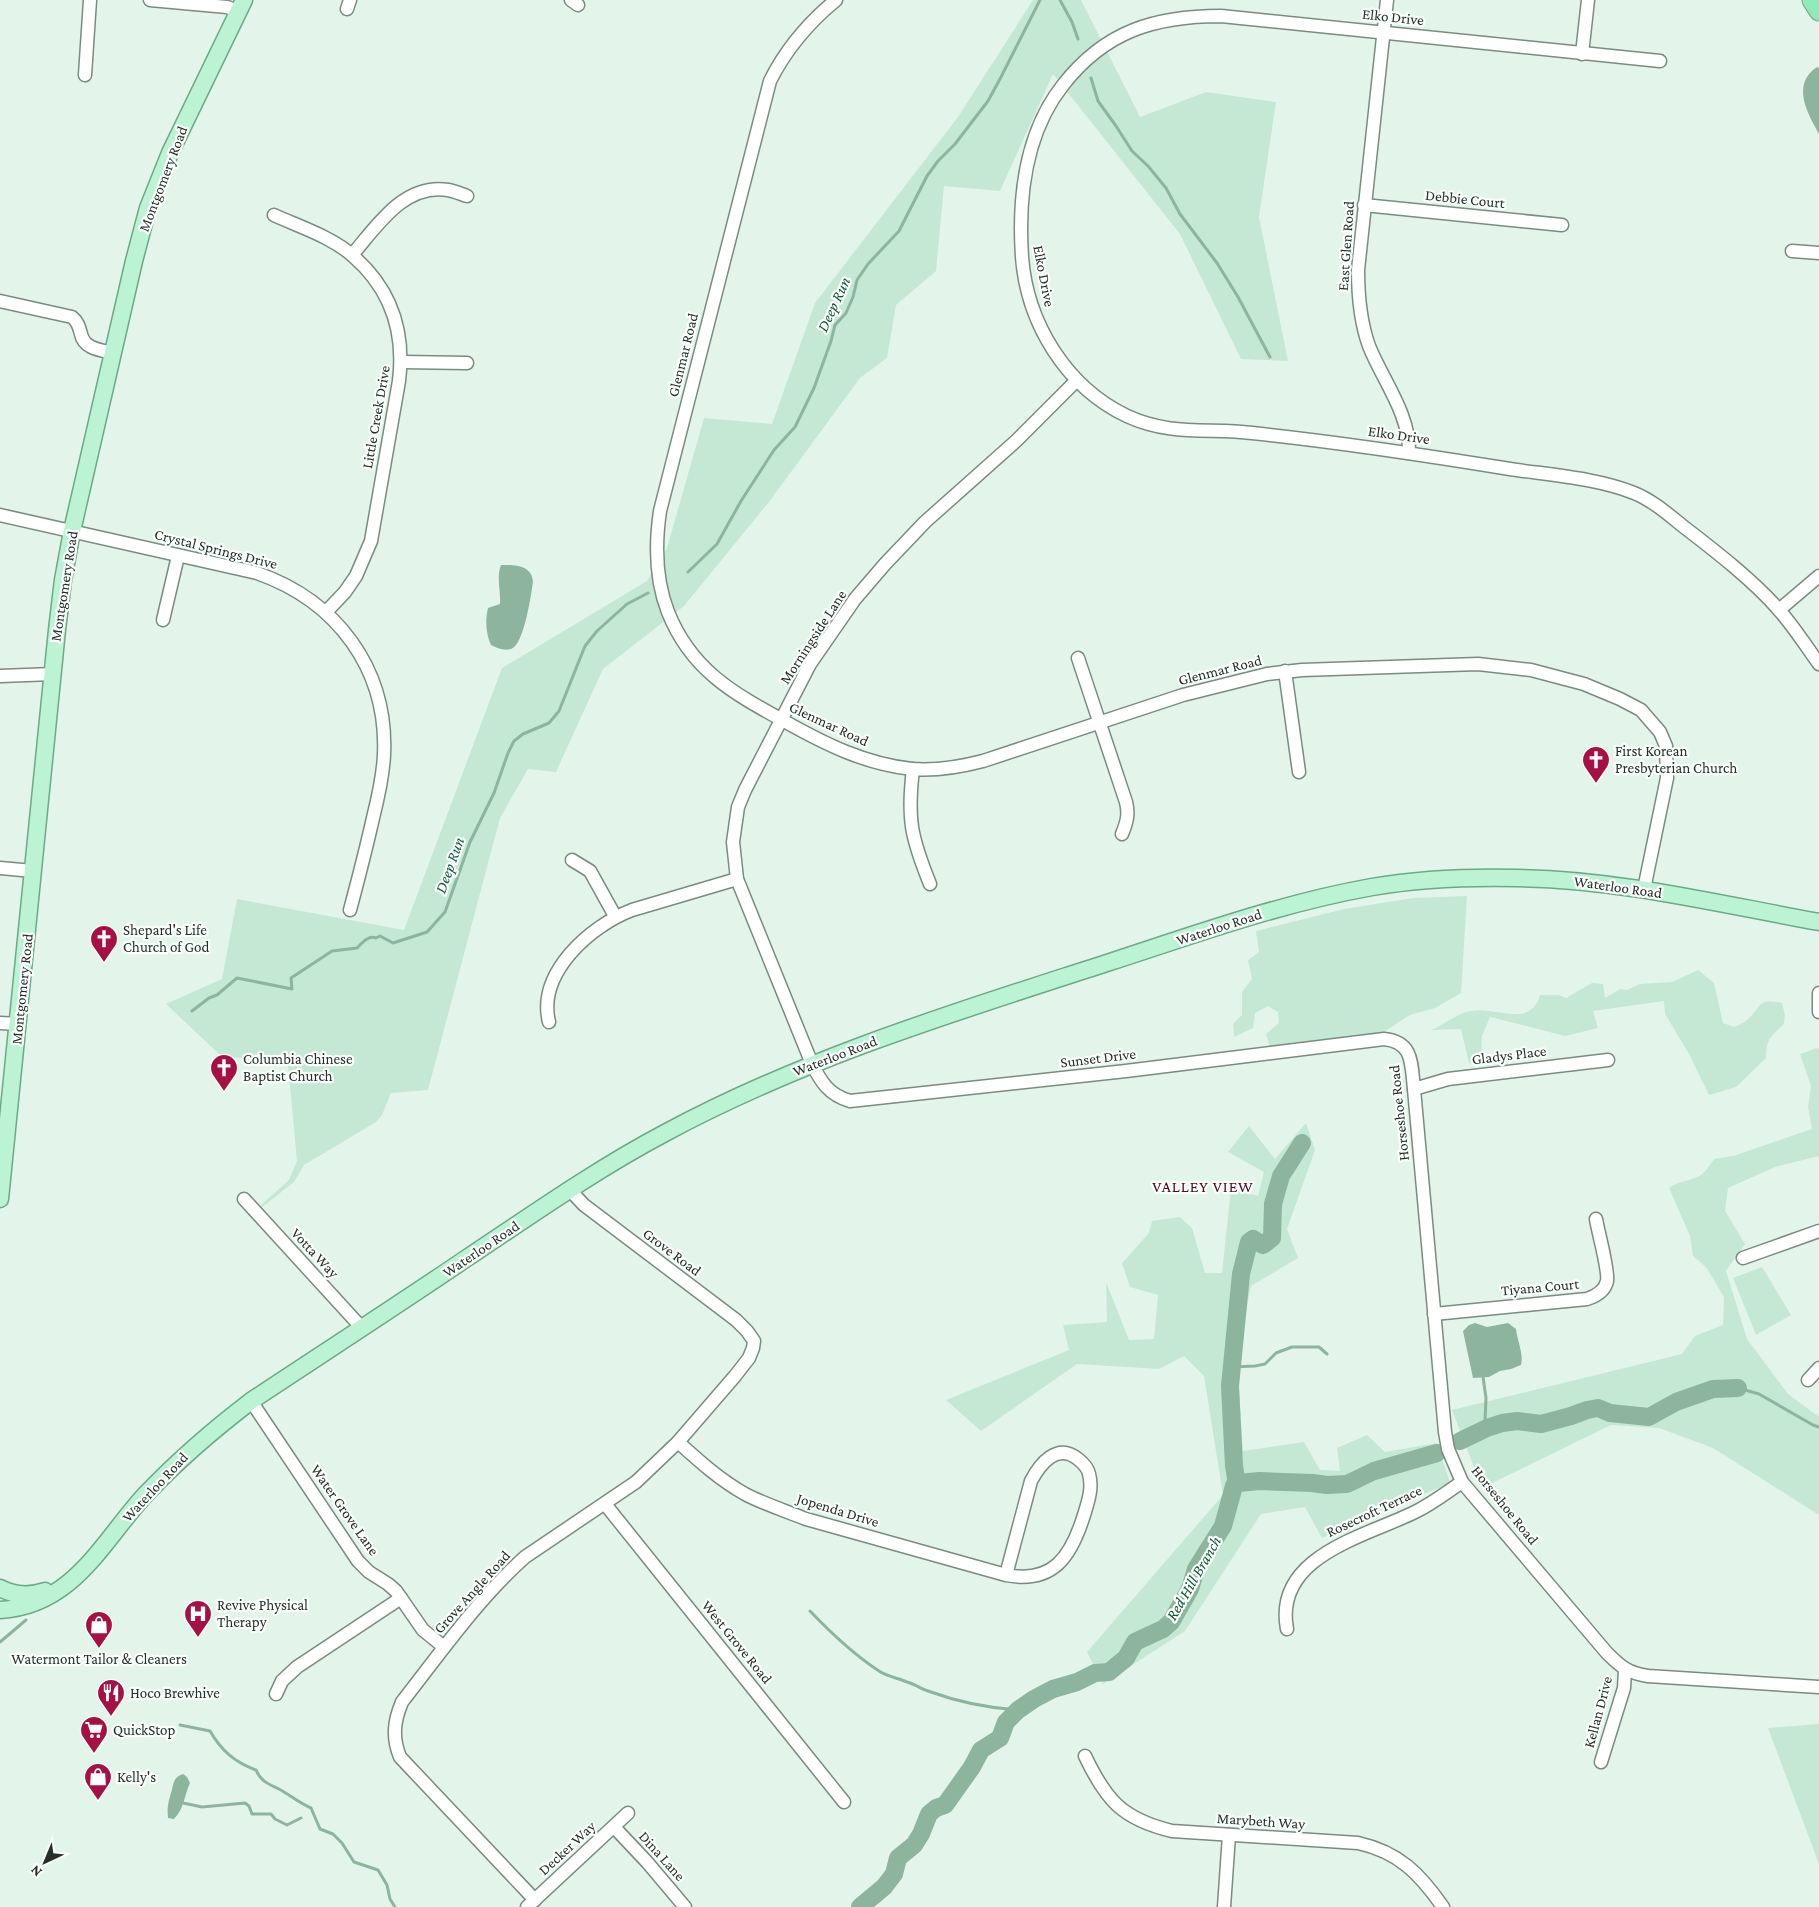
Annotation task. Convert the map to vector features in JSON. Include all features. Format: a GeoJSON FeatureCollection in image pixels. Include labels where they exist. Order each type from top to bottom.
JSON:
{"type":"FeatureCollection","features":[{"type":"Feature","properties":{"kind":"highway"},"geometry":{"type":"LineString","coordinates":[[1812,0],[1819,11]]}},
{"type":"Feature","properties":{"kind":"main road","name":"Montgomery Road"},"geometry":{"type":"LineString","coordinates":[[0,1199],[63,580],[72,530],[148,208],[170,153],[241,5]]}},
{"type":"Feature","properties":{"kind":"main road","name":"Waterloo Road"},"geometry":{"type":"LineString","coordinates":[[4,1613],[28,1605],[73,1579],[90,1564],[144,1497],[170,1469],[213,1430],[251,1401],[569,1189],[664,1133],[751,1090],[857,1046],[1226,924],[1334,895],[1374,887],[1417,882],[1516,878],[1558,880],[1644,889],[1819,922]]}},
{"type":"Feature","properties":{"kind":"main road"},"geometry":{"type":"LineString","coordinates":[[0,1588],[8,1592],[31,1595],[57,1587],[73,1579]]}},
{"type":"Feature","properties":{"kind":"street"},"geometry":{"type":"LineString","coordinates":[[85,75],[90,0]]}},
{"type":"Feature","properties":{"kind":"street"},"geometry":{"type":"LineString","coordinates":[[150,0],[227,7],[241,5]]}},
{"type":"Feature","properties":{"kind":"street","name":"Glenmar Road"},"geometry":{"type":"LineString","coordinates":[[836,0],[795,41],[780,61],[770,81],[664,494],[656,540],[657,568],[668,611],[679,634],[694,655],[726,688],[781,720],[827,744],[862,759],[912,769],[964,766],[1183,694],[1285,671],[1478,664],[1514,667],[1553,675],[1584,684],[1641,710],[1660,732],[1666,746],[1667,778],[1644,889]]}},
{"type":"Feature","properties":{"kind":"street","name":"East Glen Road"},"geometry":{"type":"LineString","coordinates":[[1386,0],[1364,205],[1358,290],[1363,327],[1370,347],[1408,430],[1409,452]]}},
{"type":"Feature","properties":{"kind":"street"},"geometry":{"type":"LineString","coordinates":[[1582,54],[1588,0]]}},
{"type":"Feature","properties":{"kind":"street","name":"Elko Drive"},"geometry":{"type":"LineString","coordinates":[[1660,61],[1221,16],[1198,16],[1164,20],[1140,27],[1116,38],[1096,52],[1062,86],[1048,107],[1036,134],[1023,184],[1021,236],[1026,283],[1038,324],[1048,344],[1077,380],[1113,409],[1131,418],[1152,425],[1183,431],[1254,433],[1409,452],[1598,483],[1638,494],[1697,537],[1758,589],[1779,610],[1819,664]]}},
{"type":"Feature","properties":{"kind":"street"},"geometry":{"type":"LineString","coordinates":[[352,255],[388,213],[397,204],[410,196],[437,190],[449,190],[467,196]]}},
{"type":"Feature","properties":{"kind":"street","name":"Debbie Court"},"geometry":{"type":"LineString","coordinates":[[1364,205],[1562,226]]}},
{"type":"Feature","properties":{"kind":"street","name":"Little Creek Drive"},"geometry":{"type":"LineString","coordinates":[[274,215],[333,243],[352,255],[368,272],[390,304],[400,340],[402,362],[371,541],[356,576],[345,592],[326,612]]}},
{"type":"Feature","properties":{"kind":"street"},"geometry":{"type":"LineString","coordinates":[[1792,251],[1819,253]]}},
{"type":"Feature","properties":{"kind":"street"},"geometry":{"type":"LineString","coordinates":[[0,301],[72,317],[80,326],[83,341],[87,345],[113,353]]}},
{"type":"Feature","properties":{"kind":"street"},"geometry":{"type":"LineString","coordinates":[[402,362],[467,363]]}},
{"type":"Feature","properties":{"kind":"street","name":"Morningside Lane"},"geometry":{"type":"LineString","coordinates":[[812,1064],[737,879],[733,842],[738,807],[810,664],[833,630],[885,564],[925,522],[1016,441],[1077,380]]}},
{"type":"Feature","properties":{"kind":"street","name":"Crystal Springs Drive"},"geometry":{"type":"LineString","coordinates":[[0,515],[257,573],[279,581],[305,596],[326,612],[348,637],[370,674],[380,705],[384,739],[383,764],[378,797],[350,910]]}},
{"type":"Feature","properties":{"kind":"street"},"geometry":{"type":"LineString","coordinates":[[163,620],[178,556]]}},
{"type":"Feature","properties":{"kind":"street"},"geometry":{"type":"LineString","coordinates":[[1779,610],[1819,576]]}},
{"type":"Feature","properties":{"kind":"street"},"geometry":{"type":"LineString","coordinates":[[1078,658],[1128,812],[1127,822],[1122,834]]}},
{"type":"Feature","properties":{"kind":"street"},"geometry":{"type":"LineString","coordinates":[[1285,671],[1299,772]]}},
{"type":"Feature","properties":{"kind":"street"},"geometry":{"type":"LineString","coordinates":[[0,676],[53,674]]}},
{"type":"Feature","properties":{"kind":"street"},"geometry":{"type":"LineString","coordinates":[[912,769],[909,800],[910,820],[918,855],[930,884]]}},
{"type":"Feature","properties":{"kind":"street"},"geometry":{"type":"LineString","coordinates":[[572,860],[590,871],[615,916]]}},
{"type":"Feature","properties":{"kind":"street"},"geometry":{"type":"LineString","coordinates":[[0,868],[33,871]]}},
{"type":"Feature","properties":{"kind":"street"},"geometry":{"type":"LineString","coordinates":[[549,1022],[546,1011],[547,999],[552,984],[572,952],[601,925],[615,916],[737,879]]}},
{"type":"Feature","properties":{"kind":"street"},"geometry":{"type":"LineString","coordinates":[[1819,993],[1819,1012]]}},
{"type":"Feature","properties":{"kind":"street"},"geometry":{"type":"LineString","coordinates":[[0,1023],[18,1024]]}},
{"type":"Feature","properties":{"kind":"street","name":"Sunset Drive"},"geometry":{"type":"LineString","coordinates":[[812,1064],[821,1082],[829,1091],[839,1098],[850,1101],[1126,1071],[1384,1039],[1394,1040],[1403,1045]]}},
{"type":"Feature","properties":{"kind":"street","name":"Horseshoe Road"},"geometry":{"type":"LineString","coordinates":[[1403,1045],[1408,1051],[1414,1089],[1448,1449],[1462,1482],[1607,1653],[1625,1670],[1634,1674],[1648,1676],[1819,1687]]}},
{"type":"Feature","properties":{"kind":"street","name":"Gladys Place"},"geometry":{"type":"LineString","coordinates":[[1414,1089],[1448,1079],[1608,1060]]}},
{"type":"Feature","properties":{"kind":"street","name":"Grove Road"},"geometry":{"type":"LineString","coordinates":[[569,1189],[584,1205],[736,1320],[754,1341]]}},
{"type":"Feature","properties":{"kind":"street","name":"Votta Way"},"geometry":{"type":"LineString","coordinates":[[244,1199],[362,1328]]}},
{"type":"Feature","properties":{"kind":"street","name":"Tiyana Court"},"geometry":{"type":"LineString","coordinates":[[1434,1314],[1594,1297],[1604,1288],[1607,1276],[1596,1219]]}},
{"type":"Feature","properties":{"kind":"street"},"geometry":{"type":"LineString","coordinates":[[1742,1258],[1819,1231]]}},
{"type":"Feature","properties":{"kind":"street","name":"Grove Angle Road"},"geometry":{"type":"LineString","coordinates":[[531,1904],[406,1765],[396,1747],[394,1728],[402,1702],[444,1647],[497,1584],[525,1557],[636,1482],[678,1442],[749,1358],[754,1348],[754,1341]]}},
{"type":"Feature","properties":{"kind":"street"},"geometry":{"type":"LineString","coordinates":[[1808,1380],[1819,1368]]}},
{"type":"Feature","properties":{"kind":"street","name":"Water Grove Lane"},"geometry":{"type":"LineString","coordinates":[[251,1401],[358,1560],[369,1572],[388,1584],[423,1630],[444,1647]]}},
{"type":"Feature","properties":{"kind":"street","name":"Jopenda Drive"},"geometry":{"type":"LineString","coordinates":[[678,1442],[723,1480],[746,1494],[775,1507],[806,1518],[1006,1575],[1021,1578],[1047,1573],[1058,1565],[1074,1544],[1090,1495],[1089,1472],[1076,1457],[1066,1453],[1057,1453],[1042,1463],[1037,1470],[1031,1481],[1006,1575]]}},
{"type":"Feature","properties":{"kind":"street","name":"Rosecroft Terrace"},"geometry":{"type":"LineString","coordinates":[[1287,1629],[1285,1616],[1286,1600],[1306,1569],[1322,1554],[1336,1546],[1417,1511],[1462,1482]]}},
{"type":"Feature","properties":{"kind":"street","name":"West Grove Road"},"geometry":{"type":"LineString","coordinates":[[604,1504],[844,1802]]}},
{"type":"Feature","properties":{"kind":"street"},"geometry":{"type":"LineString","coordinates":[[276,1694],[282,1681],[297,1667],[400,1598]]}},
{"type":"Feature","properties":{"kind":"street","name":"Kellan Drive"},"geometry":{"type":"LineString","coordinates":[[1601,1762],[1624,1688],[1625,1670]]}},
{"type":"Feature","properties":{"kind":"street","name":"Marybeth Way"},"geometry":{"type":"LineString","coordinates":[[1084,1756],[1098,1783],[1110,1799],[1124,1811],[1139,1820],[1172,1831],[1358,1843],[1376,1847],[1391,1854],[1420,1876],[1443,1907]]}},
{"type":"Feature","properties":{"kind":"street","name":"Decker Way"},"geometry":{"type":"LineString","coordinates":[[531,1904],[628,1813]]}},
{"type":"Feature","properties":{"kind":"street","name":"Dina Lane"},"geometry":{"type":"LineString","coordinates":[[614,1827],[653,1868],[685,1907]]}},
{"type":"Feature","properties":{"kind":"street"},"geometry":{"type":"LineString","coordinates":[[1224,1907],[1229,1835]]}},
{"type":"Feature","properties":{"kind":"shaded area"},"geometry":{"type":"Polygon","coordinates":[[[1033,0],[1081,0],[1140,117],[1206,92],[1276,102],[1259,217],[1288,361],[1241,359],[1180,234],[1053,74],[1000,191],[944,186],[936,271],[896,305],[887,358],[860,378],[769,502],[684,606],[603,669],[556,772],[528,769],[500,818],[428,1090],[391,1093],[382,1115],[376,1122],[304,1165],[294,1182],[261,1208],[261,1205],[289,1180],[297,1161],[288,1065],[271,1065],[219,1054],[166,1004],[222,979],[237,899],[404,930],[502,668],[647,581],[667,548],[704,418],[772,424],[815,303],[958,117],[1033,0]]]}},
{"type":"Feature","properties":{"kind":"shaded area"},"geometry":{"type":"Polygon","coordinates":[[[1817,67],[1819,68],[1819,134],[1806,108],[1803,90],[1809,74],[1817,67]]]}},
{"type":"Feature","properties":{"kind":"shaded area"},"geometry":{"type":"Polygon","coordinates":[[[501,565],[517,566],[526,569],[530,572],[533,582],[529,608],[520,639],[516,646],[508,650],[491,645],[486,627],[488,608],[500,604],[499,579],[501,565]]]}},
{"type":"Feature","properties":{"kind":"shaded area"},"geometry":{"type":"Polygon","coordinates":[[[1467,896],[1461,993],[1435,1008],[1410,1015],[1382,1033],[1270,1047],[1266,1034],[1279,1023],[1278,1012],[1268,1006],[1255,1013],[1253,1028],[1234,1037],[1233,1024],[1242,1015],[1242,992],[1252,979],[1248,960],[1259,952],[1256,931],[1344,909],[1413,898],[1467,896]]]}},
{"type":"Feature","properties":{"kind":"shaded area"},"geometry":{"type":"Polygon","coordinates":[[[1698,970],[1714,983],[1723,1023],[1734,1027],[1740,1025],[1761,1004],[1768,1001],[1782,1003],[1785,1015],[1784,1024],[1768,1042],[1766,1058],[1736,1087],[1709,1095],[1689,1054],[1665,1014],[1664,1001],[1593,1011],[1598,1028],[1565,1036],[1490,1017],[1482,1036],[1481,1060],[1476,1064],[1469,1063],[1461,1029],[1432,1030],[1470,1011],[1480,1010],[1520,1014],[1529,1011],[1535,1005],[1540,995],[1559,995],[1566,998],[1592,983],[1603,984],[1605,998],[1620,989],[1627,990],[1640,984],[1672,982],[1698,970]]]}},
{"type":"Feature","properties":{"kind":"shaded area"},"geometry":{"type":"Polygon","coordinates":[[[1817,1048],[1819,1050],[1819,1156],[1775,1167],[1728,1188],[1725,1211],[1745,1244],[1726,1271],[1747,1339],[1788,1394],[1819,1417],[1819,1515],[1713,1448],[1659,1428],[1611,1425],[1482,1488],[1452,1410],[1682,1354],[1695,1336],[1723,1325],[1724,1297],[1706,1267],[1693,1256],[1690,1236],[1669,1188],[1700,1176],[1707,1170],[1714,1159],[1733,1156],[1812,1129],[1808,1107],[1811,1086],[1800,1054],[1817,1048]]]}},
{"type":"Feature","properties":{"kind":"shaded area"},"geometry":{"type":"Polygon","coordinates":[[[1306,1123],[1315,1150],[1287,1229],[1298,1258],[1251,1286],[1237,1360],[1243,1451],[1304,1442],[1320,1470],[1340,1471],[1337,1448],[1367,1435],[1385,1452],[1437,1443],[1450,1483],[1322,1538],[1305,1507],[1261,1514],[1185,1631],[1103,1684],[1087,1652],[1223,1495],[1204,1376],[1184,1356],[1159,1369],[1077,1364],[981,1431],[946,1400],[1069,1350],[1063,1325],[1107,1322],[1106,1282],[1129,1340],[1154,1339],[1158,1295],[1130,1287],[1122,1263],[1149,1233],[1152,1221],[1180,1217],[1192,1228],[1205,1273],[1222,1273],[1231,1189],[1258,1196],[1264,1172],[1228,1152],[1249,1126],[1275,1159],[1306,1123]]]}},
{"type":"Feature","properties":{"kind":"shaded area"},"geometry":{"type":"Polygon","coordinates":[[[1762,1267],[1791,1315],[1756,1335],[1733,1278],[1762,1267]]]}},
{"type":"Feature","properties":{"kind":"shaded area"},"geometry":{"type":"Polygon","coordinates":[[[1475,1323],[1487,1327],[1508,1323],[1516,1329],[1521,1352],[1521,1365],[1500,1371],[1489,1377],[1473,1378],[1463,1331],[1469,1325],[1475,1323]]]}},
{"type":"Feature","properties":{"kind":"shaded area"},"geometry":{"type":"Polygon","coordinates":[[[1819,1724],[1819,1864],[1768,1728],[1819,1724]]]}},
{"type":"Feature","properties":{"kind":"shaded area"},"geometry":{"type":"Polygon","coordinates":[[[183,1774],[190,1783],[180,1811],[174,1819],[168,1818],[168,1806],[174,1782],[177,1777],[183,1774]]]}},
{"type":"Feature","properties":{"kind":"waterway","name":"Deep Run"},"geometry":{"type":"LineString","coordinates":[[688,572],[717,544],[741,501],[774,450],[795,427],[814,388],[835,325],[846,313],[853,297],[857,280],[868,264],[899,231],[927,176],[938,161],[955,144],[988,101],[1040,0]]}},
{"type":"Feature","properties":{"kind":"waterway"},"geometry":{"type":"LineString","coordinates":[[1060,0],[1072,22],[1078,39]]}},
{"type":"Feature","properties":{"kind":"waterway"},"geometry":{"type":"LineString","coordinates":[[1091,78],[1098,101],[1132,151],[1148,166],[1166,188],[1180,214],[1217,263],[1238,297],[1270,357]]}},
{"type":"Feature","properties":{"kind":"waterway","name":"Deep Run"},"geometry":{"type":"LineString","coordinates":[[192,1011],[209,998],[217,995],[237,978],[292,989],[291,978],[332,951],[357,948],[365,940],[373,937],[380,936],[393,943],[427,932],[445,912],[470,842],[494,793],[514,741],[523,734],[549,723],[559,711],[585,646],[597,631],[627,604],[648,593]]}},
{"type":"Feature","properties":{"kind":"waterway"},"geometry":{"type":"LineString","coordinates":[[1237,1484],[1234,1466],[1230,1386],[1241,1274],[1249,1242],[1253,1239],[1263,1245],[1272,1238],[1273,1204],[1281,1176],[1302,1143]]}},
{"type":"Feature","properties":{"kind":"waterway"},"geometry":{"type":"LineString","coordinates":[[1231,1367],[1265,1364],[1276,1353],[1292,1347],[1319,1347],[1327,1354]]}},
{"type":"Feature","properties":{"kind":"waterway"},"geometry":{"type":"LineString","coordinates":[[1483,1377],[1487,1428]]}},
{"type":"Feature","properties":{"kind":"waterway","name":"Red Hill Branch"},"geometry":{"type":"LineString","coordinates":[[1738,1388],[1759,1394],[1819,1427]]}},
{"type":"Feature","properties":{"kind":"waterway","name":"Red Hill Branch"},"geometry":{"type":"LineString","coordinates":[[1460,1441],[1502,1423],[1517,1421],[1541,1424],[1598,1408],[1610,1413],[1649,1417],[1676,1402],[1713,1389],[1738,1388]]}},
{"type":"Feature","properties":{"kind":"waterway","name":"Red Hill Branch"},"geometry":{"type":"LineString","coordinates":[[860,1907],[884,1887],[894,1874],[898,1858],[914,1845],[921,1834],[929,1814],[936,1808],[945,1805],[972,1767],[981,1750],[1000,1738],[1006,1722],[1018,1710],[1053,1689],[1077,1682],[1095,1673],[1109,1672],[1126,1658],[1135,1642],[1163,1629],[1171,1622],[1190,1589],[1196,1569],[1223,1526],[1234,1486],[1239,1483],[1259,1481],[1327,1485],[1347,1484],[1374,1471],[1437,1453]]}},
{"type":"Feature","properties":{"kind":"waterway"},"geometry":{"type":"LineString","coordinates":[[810,1611],[851,1650],[882,1673],[925,1690],[961,1701],[995,1708],[1018,1710]]}},
{"type":"Feature","properties":{"kind":"waterway"},"geometry":{"type":"LineString","coordinates":[[0,1642],[26,1620]]}},
{"type":"Feature","properties":{"kind":"waterway"},"geometry":{"type":"LineString","coordinates":[[180,1725],[210,1731],[224,1750],[235,1759],[256,1770],[266,1782],[311,1808],[320,1829],[333,1834],[342,1843],[354,1862],[378,1870],[387,1885],[390,1899],[395,1907]]}},
{"type":"Feature","properties":{"kind":"waterway"},"geometry":{"type":"LineString","coordinates":[[183,1803],[202,1807],[245,1803],[249,1806],[252,1814],[271,1814],[275,1819],[287,1825],[301,1818]]}},
{"type":"Feature","properties":{"kind":"place","name":"First Korean Presbyterian Church"},"geometry":{"type":"Point","coordinates":[1596,784]}},
{"type":"Feature","properties":{"kind":"place","name":"Shepard's Life Church of God"},"geometry":{"type":"Point","coordinates":[104,963]}},
{"type":"Feature","properties":{"kind":"place","name":"Columbia Chinese Baptist Church"},"geometry":{"type":"Point","coordinates":[224,1092]}},
{"type":"Feature","properties":{"kind":"place","name":"Revive Physical Therapy"},"geometry":{"type":"Point","coordinates":[198,1638]}},
{"type":"Feature","properties":{"kind":"place","name":"Watermont Tailor & Cleaners"},"geometry":{"type":"Point","coordinates":[99,1649]}},
{"type":"Feature","properties":{"kind":"place","name":"Hoco Brewhive"},"geometry":{"type":"Point","coordinates":[111,1717]}},
{"type":"Feature","properties":{"kind":"place","name":"QuickStop"},"geometry":{"type":"Point","coordinates":[94,1754]}},
{"type":"Feature","properties":{"kind":"place","name":"Kelly's"},"geometry":{"type":"Point","coordinates":[98,1801]}},
{"type":"Feature","properties":{"kind":"district","name":"VALLEY VIEW"},"geometry":{"type":"Point","coordinates":[1203,1186]}}]}
